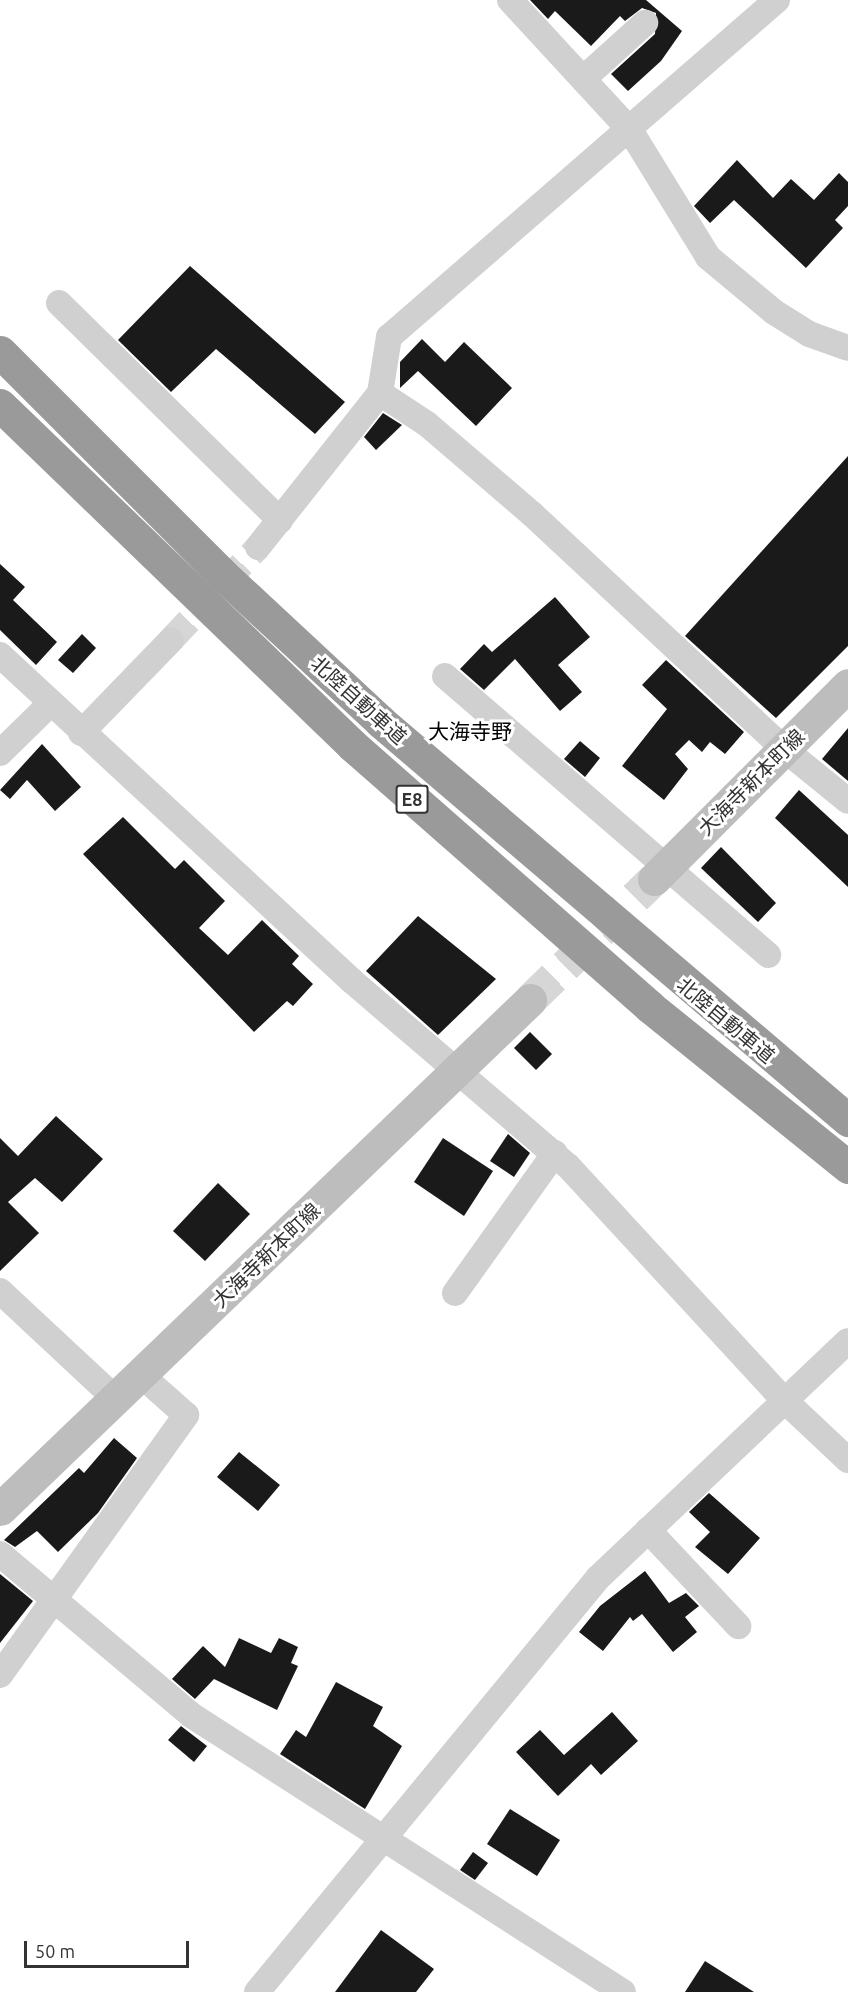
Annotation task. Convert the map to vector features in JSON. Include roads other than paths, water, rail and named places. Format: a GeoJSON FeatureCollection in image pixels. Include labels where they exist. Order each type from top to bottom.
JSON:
{"type":"FeatureCollection","features":[{"type":"Feature","properties":{"kind":"highway","name":"北陸自動車道"},"geometry":{"type":"LineString","coordinates":[[0,352],[223,575],[381,722],[848,1120]]}},
{"type":"Feature","properties":{"kind":"highway","name":"北陸自動車道"},"geometry":{"type":"LineString","coordinates":[[0,405],[352,745],[650,1007],[848,1167]]}},
{"type":"Feature","properties":{"kind":"main road","name":"大海寺新本町線"},"geometry":{"type":"LineString","coordinates":[[659,874],[848,685]]}},
{"type":"Feature","properties":{"kind":"main road","name":"大海寺新本町線"},"geometry":{"type":"LineString","coordinates":[[0,1509],[142,1376],[454,1071],[530,1000]]}},
{"type":"Feature","properties":{"kind":"street"},"geometry":{"type":"LineString","coordinates":[[510,0],[630,130],[708,257],[774,312],[809,334],[848,348]]}},
{"type":"Feature","properties":{"kind":"street"},"geometry":{"type":"LineString","coordinates":[[258,547],[380,393],[389,337],[777,0]]}},
{"type":"Feature","properties":{"kind":"street"},"geometry":{"type":"LineString","coordinates":[[583,79],[645,23]]}},
{"type":"Feature","properties":{"kind":"street"},"geometry":{"type":"LineString","coordinates":[[59,303],[280,520]]}},
{"type":"Feature","properties":{"kind":"street"},"geometry":{"type":"LineString","coordinates":[[380,393],[427,424],[532,514],[784,749],[848,801]]}},
{"type":"Feature","properties":{"kind":"street"},"geometry":{"type":"LineString","coordinates":[[81,733],[171,640]]}},
{"type":"Feature","properties":{"kind":"street"},"geometry":{"type":"LineString","coordinates":[[0,655],[81,733],[454,1071],[555,1153],[783,1399],[848,1460]]}},
{"type":"Feature","properties":{"kind":"street"},"geometry":{"type":"LineString","coordinates":[[445,676],[659,874],[768,955]]}},
{"type":"Feature","properties":{"kind":"street"},"geometry":{"type":"LineString","coordinates":[[0,753],[51,703]]}},
{"type":"Feature","properties":{"kind":"street"},"geometry":{"type":"LineString","coordinates":[[455,1293],[555,1153]]}},
{"type":"Feature","properties":{"kind":"street"},"geometry":{"type":"LineString","coordinates":[[0,1291],[117,1400]]}},
{"type":"Feature","properties":{"kind":"street"},"geometry":{"type":"LineString","coordinates":[[257,1992],[598,1578],[783,1399],[848,1341]]}},
{"type":"Feature","properties":{"kind":"street"},"geometry":{"type":"LineString","coordinates":[[0,1675],[186,1415],[142,1376]]}},
{"type":"Feature","properties":{"kind":"street"},"geometry":{"type":"LineString","coordinates":[[648,1530],[738,1626]]}},
{"type":"Feature","properties":{"kind":"street"},"geometry":{"type":"LineString","coordinates":[[0,1554],[57,1597],[191,1715],[622,1992]]}},
{"type":"Feature","properties":{"kind":"tunnel"},"geometry":{"type":"LineString","coordinates":[[171,640],[258,547]]}},
{"type":"Feature","properties":{"kind":"tunnel"},"geometry":{"type":"LineString","coordinates":[[530,1000],[654,879]]}},
{"type":"Feature","properties":{"kind":"district","name":"大海寺野"},"geometry":{"type":"Point","coordinates":[470,731]}}]}
